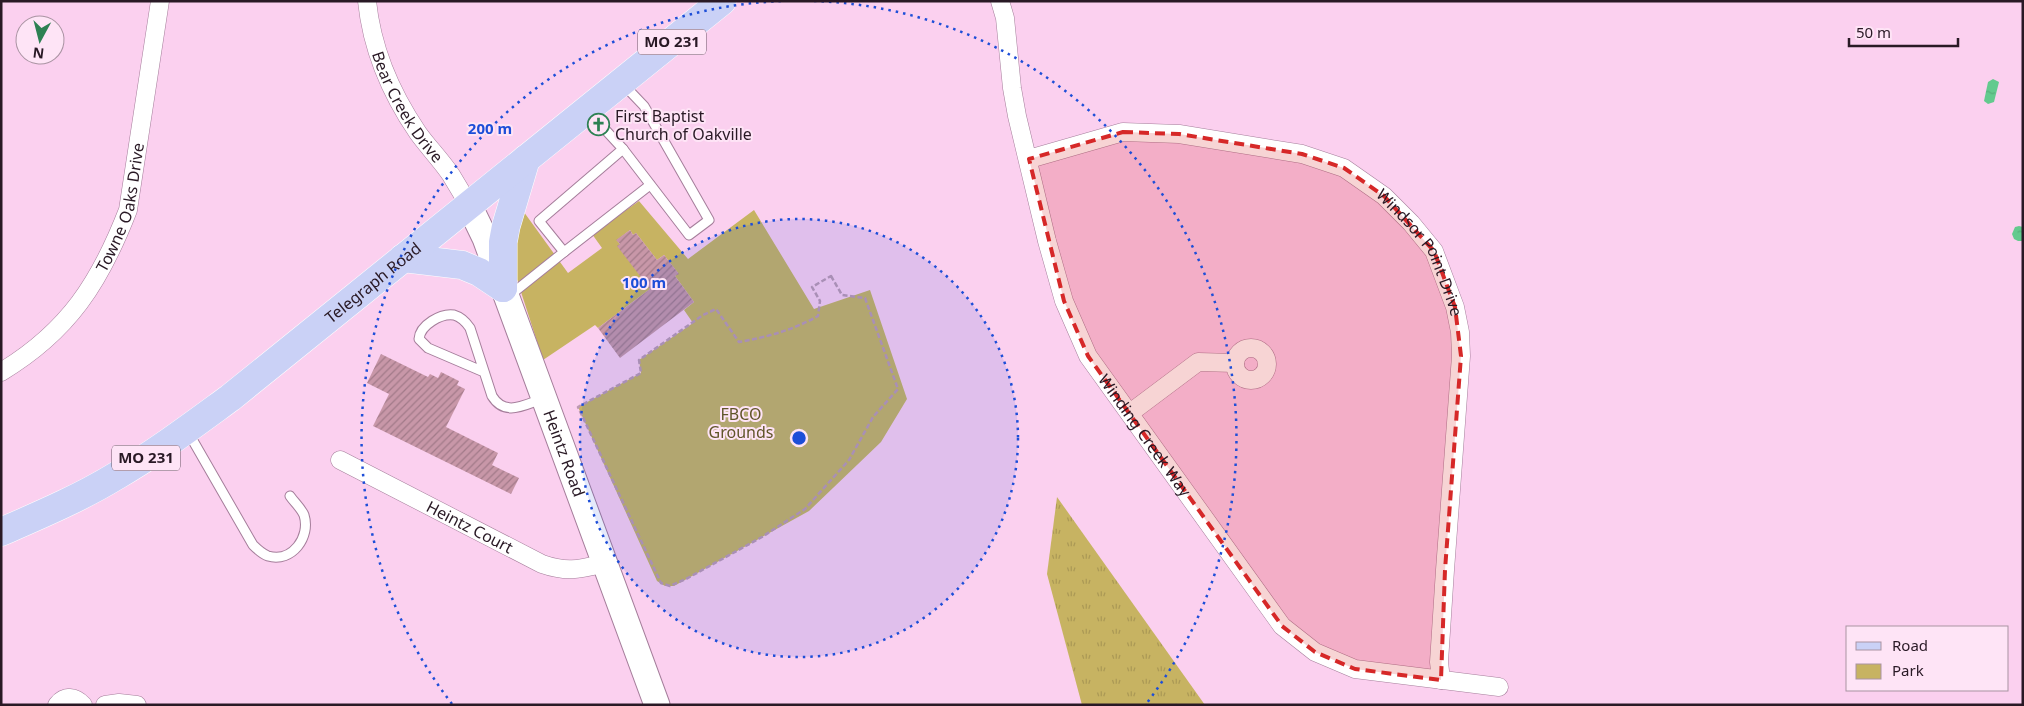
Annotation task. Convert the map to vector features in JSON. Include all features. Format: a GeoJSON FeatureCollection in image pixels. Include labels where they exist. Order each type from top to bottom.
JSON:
{"type":"FeatureCollection","features":[{"type":"Feature","properties":{"kind":"main road","name":"Telegraph Road"},"geometry":{"type":"LineString","coordinates":[[1,532],[114,477],[187,430],[320,327],[402,258],[722,1]]}},
{"type":"Feature","properties":{"kind":"main road"},"geometry":{"type":"LineString","coordinates":[[505,293],[503,242],[526,159]]}},
{"type":"Feature","properties":{"kind":"main road"},"geometry":{"type":"LineString","coordinates":[[402,258],[462,265],[478,272],[505,293]]}},
{"type":"Feature","properties":{"kind":"street","name":"Towne Oaks Drive"},"geometry":{"type":"LineString","coordinates":[[1,372],[24,358],[68,317],[98,278],[117,237],[128,210],[160,1]]}},
{"type":"Feature","properties":{"kind":"street","name":"Bear Creek Drive"},"geometry":{"type":"LineString","coordinates":[[367,1],[370,26],[378,57],[388,82],[418,133],[451,174],[469,205]]}},
{"type":"Feature","properties":{"kind":"street","name":"Winding Creek Way"},"geometry":{"type":"LineString","coordinates":[[1000,1],[1005,18],[1014,97],[1047,241],[1064,301],[1088,356],[1282,626],[1315,652],[1355,669],[1499,687]]}},
{"type":"Feature","properties":{"kind":"street","name":"Windsor Point Drive"},"geometry":{"type":"LineString","coordinates":[[1029,159],[1123,132],[1179,134],[1302,154],[1344,168],[1384,196],[1411,222],[1434,251],[1455,307],[1460,332],[1461,356],[1444,579],[1439,662],[1441,680]]}},
{"type":"Feature","properties":{"kind":"street","name":"Heintz Road"},"geometry":{"type":"LineString","coordinates":[[469,205],[485,238],[657,705]]}},
{"type":"Feature","properties":{"kind":"street"},"geometry":{"type":"LineString","coordinates":[[1130,413],[1198,362],[1235,363]]}},
{"type":"Feature","properties":{"kind":"street","name":"Heintz Court"},"geometry":{"type":"LineString","coordinates":[[340,460],[542,564],[559,570],[579,569],[605,563]]}},
{"type":"Feature","properties":{"kind":"street"},"geometry":{"type":"LineString","coordinates":[[57,705],[65,698],[70,697],[79,700],[83,705]]}},
{"type":"Feature","properties":{"kind":"street"},"geometry":{"type":"LineString","coordinates":[[105,705],[119,703],[137,705]]}},
{"type":"Feature","properties":{"kind":"lane"},"geometry":{"type":"LineString","coordinates":[[587,110],[623,149],[689,235],[709,220],[644,106],[622,82]]}},
{"type":"Feature","properties":{"kind":"lane"},"geometry":{"type":"LineString","coordinates":[[564,252],[539,221],[623,149]]}},
{"type":"Feature","properties":{"kind":"lane"},"geometry":{"type":"LineString","coordinates":[[505,293],[564,252],[650,185]]}},
{"type":"Feature","properties":{"kind":"lane"},"geometry":{"type":"LineString","coordinates":[[484,372],[428,348],[419,338],[422,329],[433,320],[445,316],[452,315],[465,321],[470,328],[492,396],[497,404],[514,408],[545,398]]}},
{"type":"Feature","properties":{"kind":"lane"},"geometry":{"type":"LineString","coordinates":[[187,430],[252,544],[270,557],[294,550],[303,540],[306,528],[303,514],[290,496]]}},
{"type":"Feature","properties":{"kind":"path"},"geometry":{"type":"LineString","coordinates":[[831,276],[842,295],[865,298],[898,389],[873,417],[849,460],[805,509],[762,537],[670,586],[661,583],[578,407],[641,373],[639,360],[703,315],[716,309],[739,342],[762,338],[802,326],[818,316],[820,301],[812,287],[831,276]]}},
{"type":"Feature","properties":{"kind":"highlighted area"},"geometry":{"type":"Polygon","coordinates":[[[1123,132],[1179,134],[1302,154],[1344,168],[1384,196],[1434,251],[1455,307],[1461,356],[1445,570],[1441,680],[1355,669],[1315,652],[1282,626],[1088,356],[1064,301],[1029,159],[1123,132]]]}},
{"type":"Feature","properties":{"kind":"green space","name":"FBCO Grounds"},"geometry":{"type":"Polygon","coordinates":[[[639,201],[688,259],[754,210],[814,309],[870,290],[907,399],[881,442],[809,511],[674,586],[665,586],[657,581],[578,407],[641,373],[639,360],[693,323],[684,310],[694,302],[675,276],[678,273],[664,255],[657,260],[636,233],[633,235],[630,230],[617,240],[650,289],[598,328],[595,325],[543,360],[511,261],[521,208],[568,273],[602,248],[592,234],[639,201]]]}},
{"type":"Feature","properties":{"kind":"green space"},"geometry":{"type":"Polygon","coordinates":[[[1057,497],[1205,705],[1082,705],[1047,574],[1057,497]]]}},
{"type":"Feature","properties":{"kind":"water"},"geometry":{"type":"Polygon","coordinates":[[[1993,79],[1999,82],[1994,102],[1988,104],[1984,101],[1988,82],[1993,79]]]}},
{"type":"Feature","properties":{"kind":"water"},"geometry":{"type":"Polygon","coordinates":[[[2015,227],[2023,227],[2023,241],[2014,239],[2012,234],[2015,227]]]}},
{"type":"Feature","properties":{"kind":"building"},"geometry":{"type":"Polygon","coordinates":[[[630,230],[633,235],[636,233],[657,260],[664,255],[679,274],[675,276],[694,302],[620,358],[598,328],[650,289],[617,246],[620,244],[616,240],[630,230]]]}},
{"type":"Feature","properties":{"kind":"building"},"geometry":{"type":"Polygon","coordinates":[[[381,354],[428,377],[430,374],[438,378],[441,372],[459,381],[457,385],[465,389],[446,427],[498,453],[492,465],[519,478],[511,494],[373,426],[389,394],[367,383],[381,354]]]}},
{"type":"Feature","properties":{"kind":"place","name":"First Baptist Church of Oakville"},"geometry":{"type":"Point","coordinates":[599,125]}}]}
